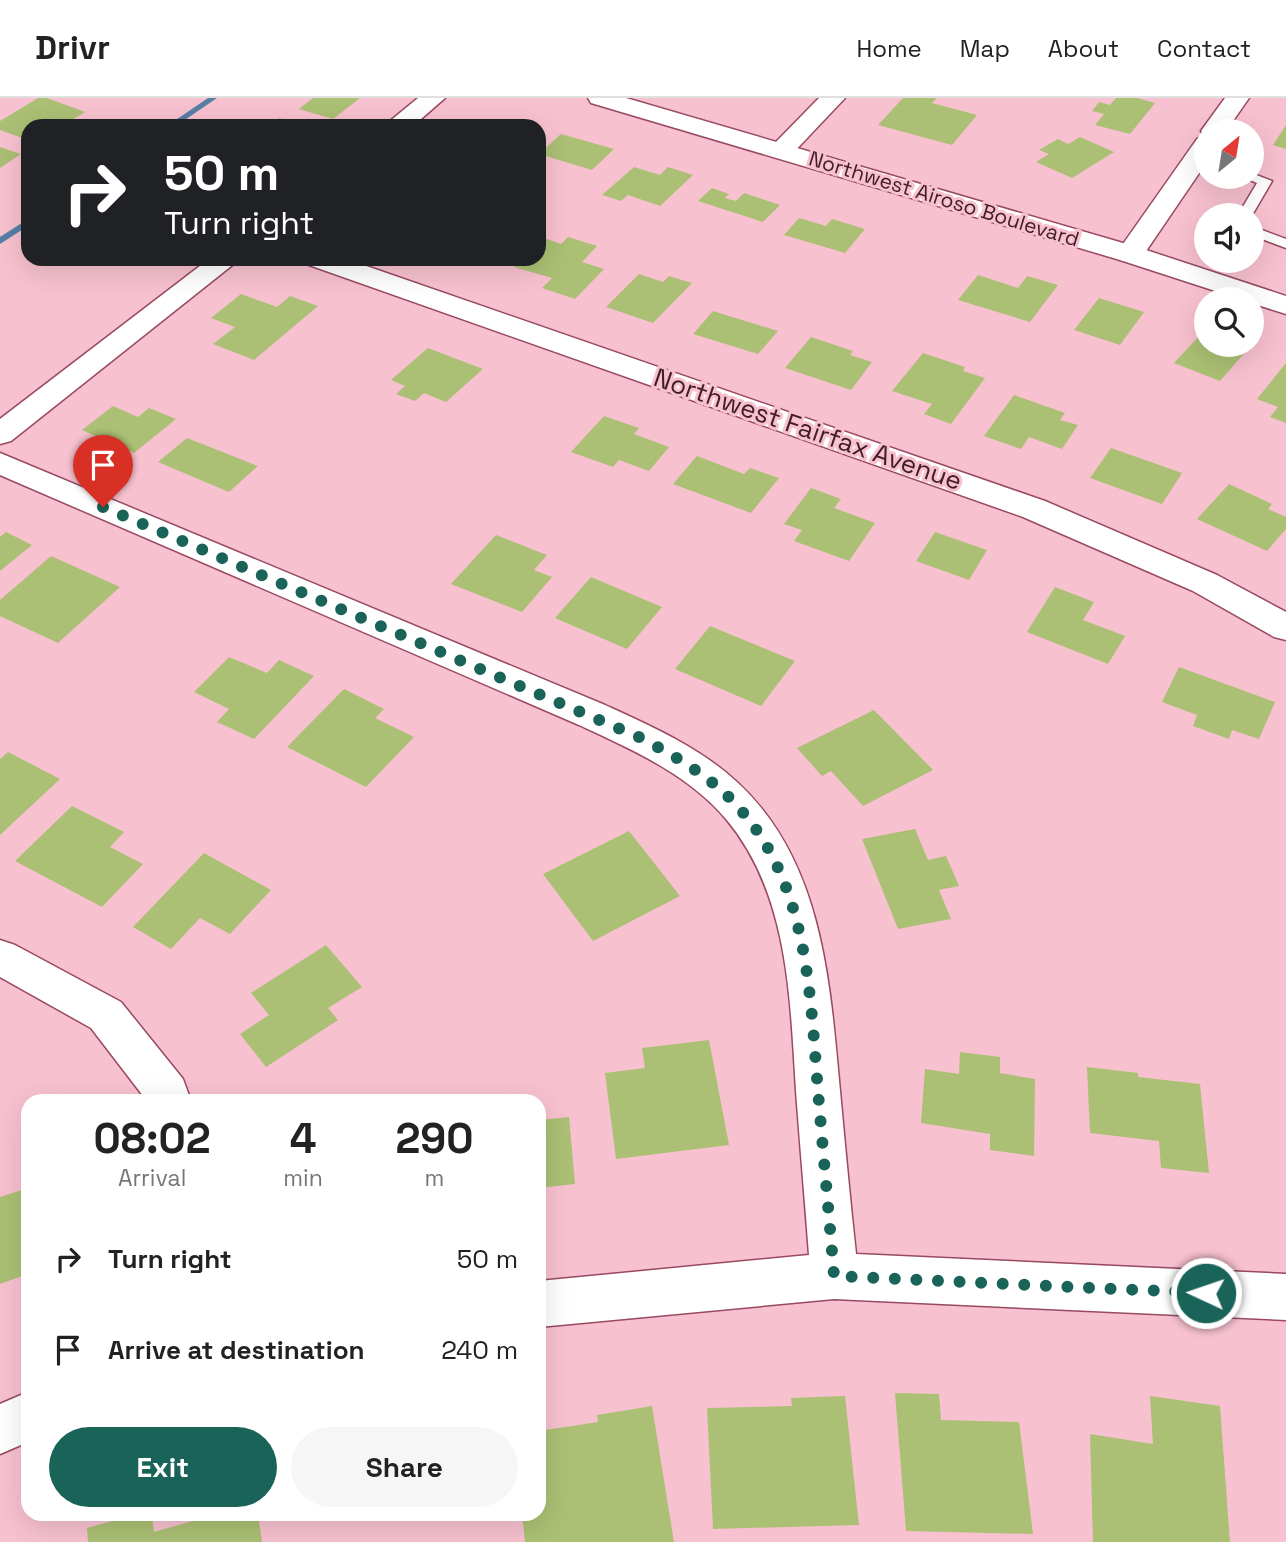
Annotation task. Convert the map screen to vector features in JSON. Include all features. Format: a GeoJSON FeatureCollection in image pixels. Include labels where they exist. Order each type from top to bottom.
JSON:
{"type":"FeatureCollection","features":[{"type":"Feature","properties":{"kind":"street"},"geometry":{"type":"LineString","coordinates":[[406,119],[433,98]]}},
{"type":"Feature","properties":{"kind":"street","name":"Northwest Airoso Boulevard"},"geometry":{"type":"LineString","coordinates":[[600,98],[1129,254],[1286,305]]}},
{"type":"Feature","properties":{"kind":"street"},"geometry":{"type":"LineString","coordinates":[[782,150],[833,98]]}},
{"type":"Feature","properties":{"kind":"street"},"geometry":{"type":"LineString","coordinates":[[1222,119],[1237,98]]}},
{"type":"Feature","properties":{"kind":"street"},"geometry":{"type":"LineString","coordinates":[[1129,254],[1194,168]]}},
{"type":"Feature","properties":{"kind":"street"},"geometry":{"type":"LineString","coordinates":[[0,434],[217,266]]}},
{"type":"Feature","properties":{"kind":"street","name":"Northwest Fairfax Avenue"},"geometry":{"type":"LineString","coordinates":[[339,266],[1034,509],[1205,583],[1286,628]]}},
{"type":"Feature","properties":{"kind":"street"},"geometry":{"type":"LineString","coordinates":[[0,463],[641,738],[711,781],[740,809],[776,866],[791,900],[805,953],[834,1276]]}},
{"type":"Feature","properties":{"kind":"street"},"geometry":{"type":"LineString","coordinates":[[0,957],[106,1015],[168,1094]]}},
{"type":"Feature","properties":{"kind":"street"},"geometry":{"type":"LineString","coordinates":[[546,1303],[834,1276],[1286,1297]]}},
{"type":"Feature","properties":{"kind":"street"},"geometry":{"type":"LineString","coordinates":[[0,1429],[21,1420]]}},
{"type":"Feature","properties":{"kind":"lane"},"geometry":{"type":"LineString","coordinates":[[1264,235],[1286,244]]}},
{"type":"Feature","properties":{"kind":"building"},"geometry":{"type":"Polygon","coordinates":[[[38,98],[47,98],[85,112],[74,119],[21,119],[21,138],[0,130],[0,121],[38,98]]]}},
{"type":"Feature","properties":{"kind":"building"},"geometry":{"type":"Polygon","coordinates":[[[313,98],[360,98],[333,119],[299,109],[313,98]]]}},
{"type":"Feature","properties":{"kind":"building"},"geometry":{"type":"Polygon","coordinates":[[[903,98],[937,98],[932,103],[977,115],[952,145],[878,125],[903,98]]]}},
{"type":"Feature","properties":{"kind":"building"},"geometry":{"type":"Polygon","coordinates":[[[1116,98],[1137,98],[1155,103],[1130,134],[1095,125],[1104,114],[1092,111],[1099,102],[1110,105],[1116,98]]]}},
{"type":"Feature","properties":{"kind":"building"},"geometry":{"type":"Polygon","coordinates":[[[1286,125],[1286,149],[1273,145],[1286,125]]]}},
{"type":"Feature","properties":{"kind":"building"},"geometry":{"type":"Polygon","coordinates":[[[561,134],[614,149],[592,170],[546,156],[546,148],[561,134]]]}},
{"type":"Feature","properties":{"kind":"building"},"geometry":{"type":"Polygon","coordinates":[[[1080,137],[1114,152],[1072,178],[1036,162],[1049,154],[1039,150],[1058,139],[1068,144],[1080,137]]]}},
{"type":"Feature","properties":{"kind":"building"},"geometry":{"type":"Polygon","coordinates":[[[0,147],[21,154],[0,168],[0,147]]]}},
{"type":"Feature","properties":{"kind":"building"},"geometry":{"type":"Polygon","coordinates":[[[634,167],[660,175],[668,167],[693,175],[660,206],[628,195],[621,201],[602,195],[634,167]]]}},
{"type":"Feature","properties":{"kind":"building"},"geometry":{"type":"Polygon","coordinates":[[[712,188],[729,194],[725,198],[736,201],[744,193],[780,205],[763,222],[698,201],[712,188]]]}},
{"type":"Feature","properties":{"kind":"building"},"geometry":{"type":"Polygon","coordinates":[[[799,218],[826,226],[832,219],[865,229],[845,253],[784,235],[799,218]]]}},
{"type":"Feature","properties":{"kind":"building"},"geometry":{"type":"Polygon","coordinates":[[[568,237],[597,246],[582,262],[604,269],[575,299],[542,288],[552,278],[514,267],[546,266],[546,239],[561,244],[568,237]]]}},
{"type":"Feature","properties":{"kind":"building"},"geometry":{"type":"Polygon","coordinates":[[[639,274],[663,282],[669,276],[692,283],[653,323],[606,307],[639,274]]]}},
{"type":"Feature","properties":{"kind":"building"},"geometry":{"type":"Polygon","coordinates":[[[978,275],[1018,288],[1027,276],[1058,285],[1030,322],[958,300],[978,275]]]}},
{"type":"Feature","properties":{"kind":"building"},"geometry":{"type":"Polygon","coordinates":[[[241,294],[277,307],[290,296],[318,306],[254,360],[213,344],[235,327],[211,318],[241,294]]]}},
{"type":"Feature","properties":{"kind":"building"},"geometry":{"type":"Polygon","coordinates":[[[1099,298],[1144,312],[1120,345],[1074,330],[1099,298]]]}},
{"type":"Feature","properties":{"kind":"building"},"geometry":{"type":"Polygon","coordinates":[[[713,311],[778,331],[758,354],[693,334],[713,311]]]}},
{"type":"Feature","properties":{"kind":"building"},"geometry":{"type":"Polygon","coordinates":[[[811,337],[853,351],[850,355],[872,362],[851,390],[785,368],[811,337]]]}},
{"type":"Feature","properties":{"kind":"building"},"geometry":{"type":"Polygon","coordinates":[[[1194,342],[1194,357],[1241,357],[1220,381],[1174,363],[1194,342]]]}},
{"type":"Feature","properties":{"kind":"building"},"geometry":{"type":"Polygon","coordinates":[[[428,348],[483,369],[446,402],[424,393],[415,401],[396,394],[405,386],[391,380],[428,348]]]}},
{"type":"Feature","properties":{"kind":"building"},"geometry":{"type":"Polygon","coordinates":[[[923,353],[965,367],[963,371],[985,378],[951,424],[924,414],[932,404],[892,391],[923,353]]]}},
{"type":"Feature","properties":{"kind":"building"},"geometry":{"type":"Polygon","coordinates":[[[1286,363],[1286,423],[1270,417],[1278,407],[1257,399],[1286,363]]]}},
{"type":"Feature","properties":{"kind":"building"},"geometry":{"type":"Polygon","coordinates":[[[1014,395],[1065,413],[1060,420],[1078,425],[1062,449],[1029,437],[1021,449],[984,436],[1014,395]]]}},
{"type":"Feature","properties":{"kind":"building"},"geometry":{"type":"Polygon","coordinates":[[[113,406],[138,417],[149,408],[176,419],[134,453],[82,430],[113,406]]]}},
{"type":"Feature","properties":{"kind":"building"},"geometry":{"type":"Polygon","coordinates":[[[604,416],[639,428],[634,434],[669,447],[649,471],[619,460],[613,467],[571,452],[604,416]]]}},
{"type":"Feature","properties":{"kind":"building"},"geometry":{"type":"Polygon","coordinates":[[[187,438],[258,466],[229,492],[158,462],[187,438]]]}},
{"type":"Feature","properties":{"kind":"building"},"geometry":{"type":"Polygon","coordinates":[[[1111,448],[1182,473],[1162,504],[1090,478],[1111,448]]]}},
{"type":"Feature","properties":{"kind":"building"},"geometry":{"type":"Polygon","coordinates":[[[697,456],[744,474],[750,468],[779,478],[751,513],[673,484],[697,456]]]}},
{"type":"Feature","properties":{"kind":"building"},"geometry":{"type":"Polygon","coordinates":[[[1229,484],[1272,504],[1268,509],[1286,517],[1286,529],[1267,551],[1197,519],[1229,484]]]}},
{"type":"Feature","properties":{"kind":"building"},"geometry":{"type":"Polygon","coordinates":[[[811,488],[841,499],[834,508],[875,523],[849,561],[794,541],[802,530],[784,524],[811,488]]]}},
{"type":"Feature","properties":{"kind":"building"},"geometry":{"type":"Polygon","coordinates":[[[6,532],[32,545],[0,571],[0,537],[6,532]]]}},
{"type":"Feature","properties":{"kind":"building"},"geometry":{"type":"Polygon","coordinates":[[[935,532],[987,550],[969,580],[916,561],[935,532]]]}},
{"type":"Feature","properties":{"kind":"building"},"geometry":{"type":"Polygon","coordinates":[[[496,535],[547,555],[534,570],[552,577],[522,612],[451,584],[496,535]]]}},
{"type":"Feature","properties":{"kind":"building"},"geometry":{"type":"Polygon","coordinates":[[[51,556],[120,587],[58,643],[0,616],[0,600],[51,556]]]}},
{"type":"Feature","properties":{"kind":"building"},"geometry":{"type":"Polygon","coordinates":[[[591,577],[662,607],[627,649],[555,618],[591,577]]]}},
{"type":"Feature","properties":{"kind":"building"},"geometry":{"type":"Polygon","coordinates":[[[1055,587],[1094,602],[1083,620],[1125,636],[1108,664],[1027,632],[1055,587]]]}},
{"type":"Feature","properties":{"kind":"building"},"geometry":{"type":"Polygon","coordinates":[[[710,626],[795,661],[761,706],[675,669],[710,626]]]}},
{"type":"Feature","properties":{"kind":"building"},"geometry":{"type":"Polygon","coordinates":[[[229,657],[267,673],[279,660],[314,676],[254,739],[217,722],[229,709],[194,692],[229,657]]]}},
{"type":"Feature","properties":{"kind":"building"},"geometry":{"type":"Polygon","coordinates":[[[1179,667],[1275,702],[1259,739],[1232,730],[1229,739],[1193,726],[1197,715],[1162,702],[1179,667]]]}},
{"type":"Feature","properties":{"kind":"building"},"geometry":{"type":"Polygon","coordinates":[[[344,689],[384,709],[375,718],[414,737],[366,787],[287,747],[344,689]]]}},
{"type":"Feature","properties":{"kind":"building"},"geometry":{"type":"Polygon","coordinates":[[[874,710],[933,770],[863,806],[831,771],[822,776],[797,748],[874,710]]]}},
{"type":"Feature","properties":{"kind":"building"},"geometry":{"type":"Polygon","coordinates":[[[8,752],[60,779],[0,835],[0,759],[8,752]]]}},
{"type":"Feature","properties":{"kind":"building"},"geometry":{"type":"Polygon","coordinates":[[[72,806],[124,832],[110,847],[143,864],[102,907],[15,861],[72,806]]]}},
{"type":"Feature","properties":{"kind":"building"},"geometry":{"type":"Polygon","coordinates":[[[915,829],[928,860],[946,856],[959,886],[939,890],[951,919],[898,929],[862,839],[915,829]]]}},
{"type":"Feature","properties":{"kind":"building"},"geometry":{"type":"Polygon","coordinates":[[[629,831],[680,896],[593,941],[543,874],[629,831]]]}},
{"type":"Feature","properties":{"kind":"building"},"geometry":{"type":"Polygon","coordinates":[[[204,853],[271,890],[230,934],[200,918],[171,949],[133,927],[204,853]]]}},
{"type":"Feature","properties":{"kind":"building"},"geometry":{"type":"Polygon","coordinates":[[[326,945],[362,987],[328,1008],[338,1020],[266,1067],[240,1034],[269,1015],[251,993],[326,945]]]}},
{"type":"Feature","properties":{"kind":"building"},"geometry":{"type":"Polygon","coordinates":[[[709,1040],[729,1145],[616,1159],[605,1073],[645,1068],[642,1048],[709,1040]]]}},
{"type":"Feature","properties":{"kind":"building"},"geometry":{"type":"Polygon","coordinates":[[[960,1052],[1000,1057],[1000,1073],[1035,1079],[1034,1156],[990,1150],[990,1134],[921,1123],[925,1069],[959,1074],[960,1052]]]}},
{"type":"Feature","properties":{"kind":"building"},"geometry":{"type":"Polygon","coordinates":[[[1087,1067],[1138,1073],[1138,1077],[1200,1084],[1209,1173],[1161,1168],[1159,1141],[1090,1133],[1087,1067]]]}},
{"type":"Feature","properties":{"kind":"building"},"geometry":{"type":"Polygon","coordinates":[[[569,1117],[575,1184],[546,1187],[546,1119],[569,1117]]]}},
{"type":"Feature","properties":{"kind":"building"},"geometry":{"type":"Polygon","coordinates":[[[21,1190],[21,1276],[0,1284],[0,1197],[21,1190]]]}},
{"type":"Feature","properties":{"kind":"building"},"geometry":{"type":"Polygon","coordinates":[[[895,1393],[939,1394],[941,1420],[1019,1422],[1033,1534],[906,1531],[895,1393]]]}},
{"type":"Feature","properties":{"kind":"building"},"geometry":{"type":"Polygon","coordinates":[[[845,1396],[859,1525],[713,1529],[707,1408],[792,1406],[791,1398],[845,1396]]]}},
{"type":"Feature","properties":{"kind":"building"},"geometry":{"type":"Polygon","coordinates":[[[1150,1396],[1220,1406],[1230,1542],[1093,1542],[1090,1434],[1153,1444],[1150,1396]]]}},
{"type":"Feature","properties":{"kind":"building"},"geometry":{"type":"Polygon","coordinates":[[[652,1406],[674,1542],[525,1542],[523,1521],[546,1521],[546,1430],[598,1422],[597,1415],[652,1406]]]}},
{"type":"Feature","properties":{"kind":"building"},"geometry":{"type":"Polygon","coordinates":[[[112,1521],[153,1521],[154,1532],[192,1521],[259,1521],[262,1542],[88,1542],[87,1528],[112,1521]]]}},
{"type":"Feature","properties":{"kind":"waterway"},"geometry":{"type":"LineString","coordinates":[[182,119],[213,98]]}},
{"type":"Feature","properties":{"kind":"waterway"},"geometry":{"type":"LineString","coordinates":[[0,241],[21,227]]}},
{"type":"Feature","properties":{"kind":"route"},"geometry":{"type":"LineString","coordinates":[[103,507],[641,738],[711,781],[740,809],[761,838],[776,866],[791,900],[805,953],[834,1276],[1206,1293]]}}]}
